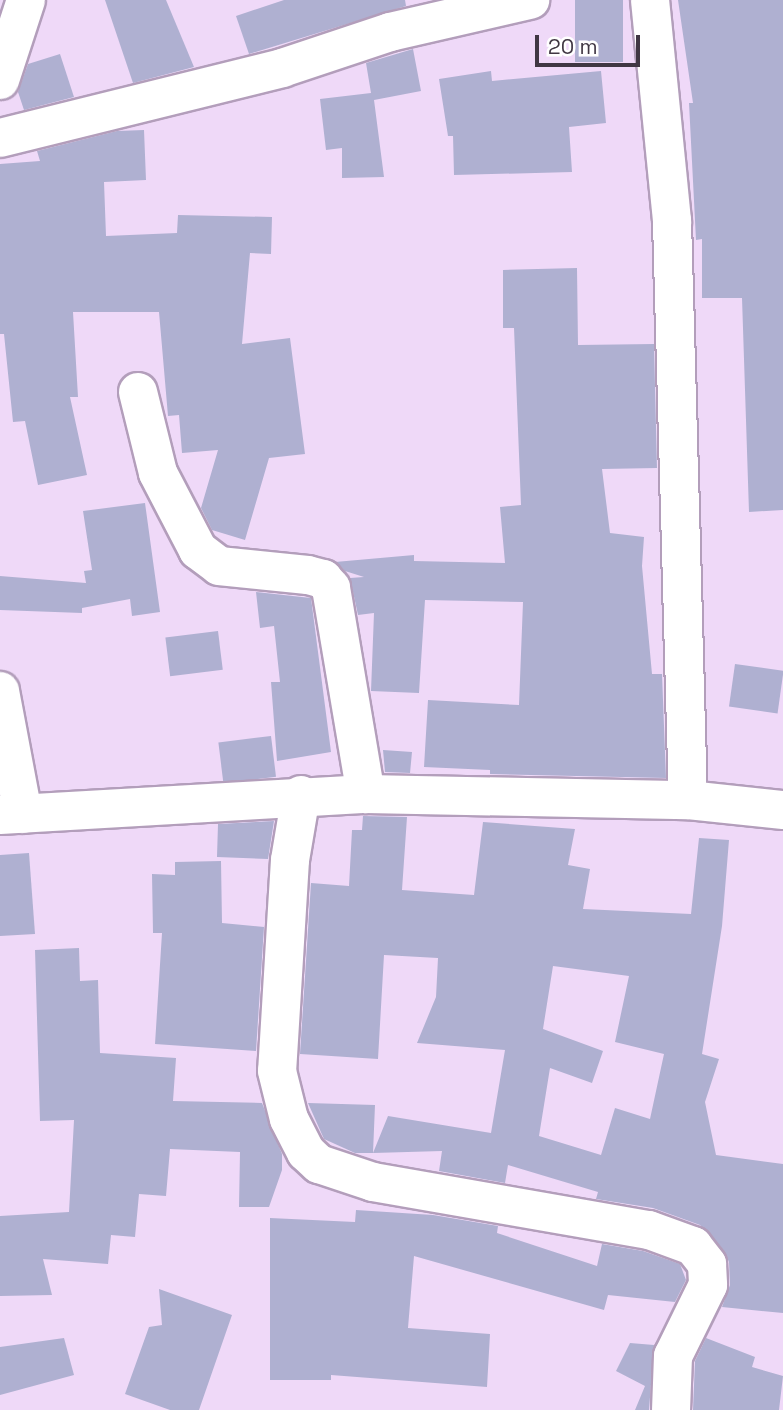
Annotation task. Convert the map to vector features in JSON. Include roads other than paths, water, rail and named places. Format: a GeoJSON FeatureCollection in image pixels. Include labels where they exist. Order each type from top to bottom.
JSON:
{"type":"FeatureCollection","features":[{"type":"Feature","properties":{"kind":"street"},"geometry":{"type":"LineString","coordinates":[[0,80],[26,0]]}},
{"type":"Feature","properties":{"kind":"street"},"geometry":{"type":"LineString","coordinates":[[0,138],[282,68],[390,32],[530,0]]}},
{"type":"Feature","properties":{"kind":"street"},"geometry":{"type":"LineString","coordinates":[[650,0],[673,221],[688,800]]}},
{"type":"Feature","properties":{"kind":"street"},"geometry":{"type":"LineString","coordinates":[[138,392],[158,473],[198,550],[219,566],[308,575],[323,579],[331,588],[366,794]]}},
{"type":"Feature","properties":{"kind":"street"},"geometry":{"type":"LineString","coordinates":[[0,691],[11,815],[366,794],[688,800],[783,810]]}},
{"type":"Feature","properties":{"kind":"street"},"geometry":{"type":"LineString","coordinates":[[301,796],[290,860],[277,1071],[289,1119],[306,1152],[319,1164],[373,1182],[649,1230],[693,1246],[707,1264],[708,1285],[673,1356],[671,1410]]}}]}
